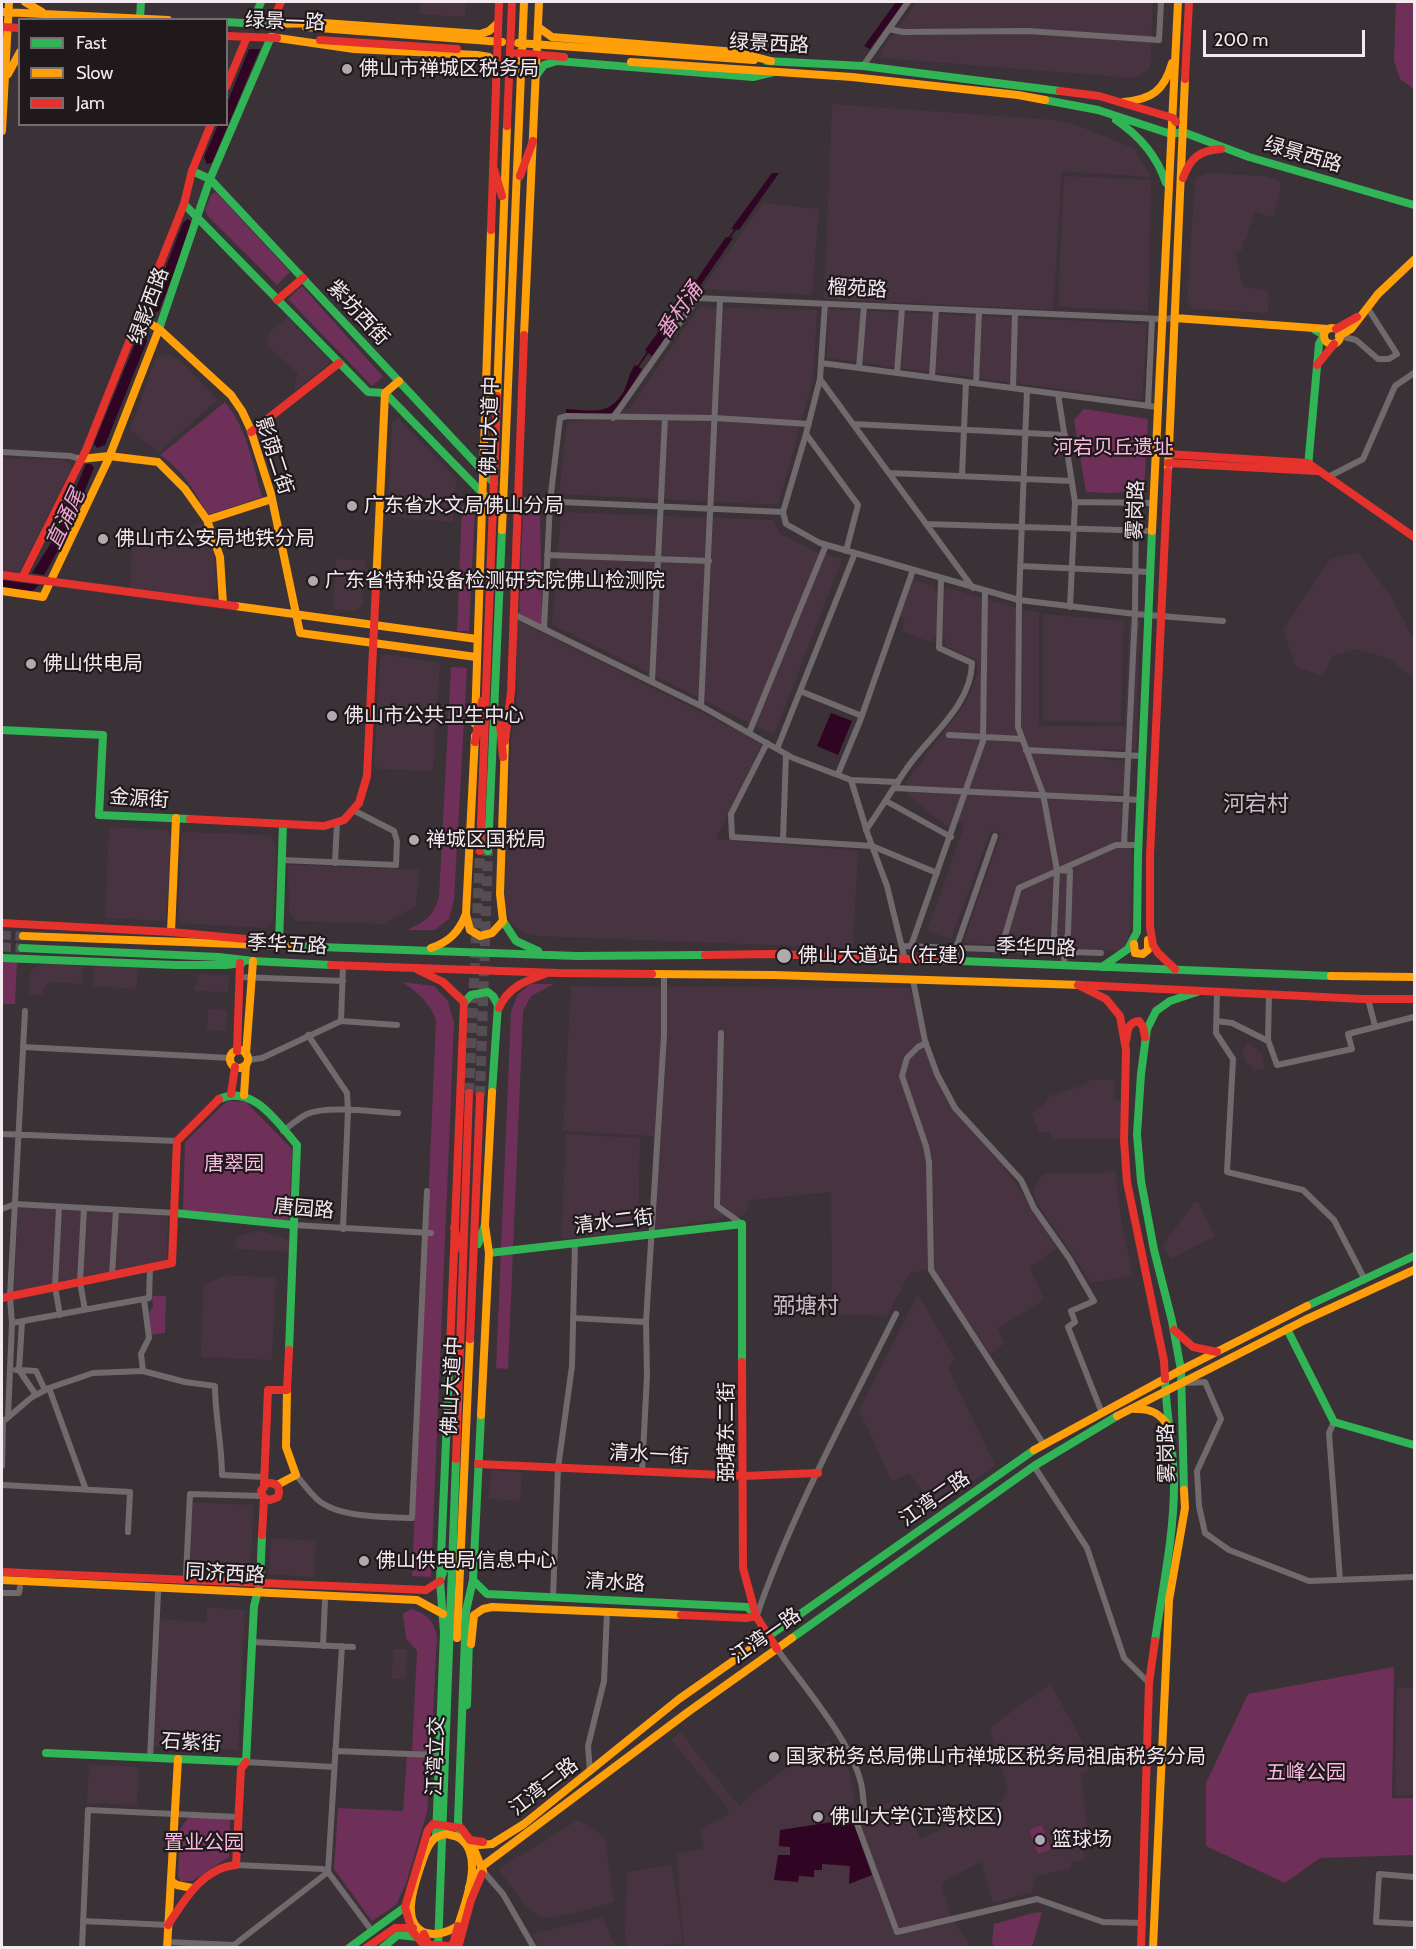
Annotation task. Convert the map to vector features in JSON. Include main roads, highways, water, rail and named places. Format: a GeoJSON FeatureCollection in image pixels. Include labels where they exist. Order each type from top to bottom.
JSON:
{"type":"FeatureCollection","features":[{"type":"Feature","properties":{"kind":"main road"},"geometry":{"type":"LineString","coordinates":[[2,131],[5,12],[9,2]]}},
{"type":"Feature","properties":{"kind":"main road"},"geometry":{"type":"LineString","coordinates":[[25,2],[45,14]]}},
{"type":"Feature","properties":{"kind":"main road"},"geometry":{"type":"LineString","coordinates":[[5,12],[140,18],[141,2]]}},
{"type":"Feature","properties":{"kind":"main road"},"geometry":{"type":"LineString","coordinates":[[252,24],[261,2]]}},
{"type":"Feature","properties":{"kind":"main road"},"geometry":{"type":"LineString","coordinates":[[281,2],[271,24],[323,23],[480,34],[489,32],[498,23]]}},
{"type":"Feature","properties":{"kind":"main road","name":"佛山大道中"},"geometry":{"type":"LineString","coordinates":[[475,742],[487,312],[499,2]]}},
{"type":"Feature","properties":{"kind":"main road","name":"佛山大道中"},"geometry":{"type":"LineString","coordinates":[[492,675],[494,483],[512,2]]}},
{"type":"Feature","properties":{"kind":"main road","name":"佛山大道中"},"geometry":{"type":"LineString","coordinates":[[484,851],[524,2]]}},
{"type":"Feature","properties":{"kind":"main road"},"geometry":{"type":"LineString","coordinates":[[539,2],[511,692],[503,757],[500,894],[503,921],[516,941],[548,954]]}},
{"type":"Feature","properties":{"kind":"main road","name":"雾岗路"},"geometry":{"type":"LineString","coordinates":[[1134,944],[1138,912],[1138,845],[1152,531],[1153,407],[1157,319],[1173,118],[1178,2]]}},
{"type":"Feature","properties":{"kind":"main road","name":"雾岗路"},"geometry":{"type":"LineString","coordinates":[[1148,934],[1189,2]]}},
{"type":"Feature","properties":{"kind":"main road","name":"绿景一路"},"geometry":{"type":"LineString","coordinates":[[228,22],[341,30]]}},
{"type":"Feature","properties":{"kind":"main road"},"geometry":{"type":"LineString","coordinates":[[538,27],[552,37],[736,52],[771,61]]}},
{"type":"Feature","properties":{"kind":"main road","name":"绿景西路"},"geometry":{"type":"LineString","coordinates":[[341,30],[734,59],[862,66],[1099,96],[1173,118]]}},
{"type":"Feature","properties":{"kind":"main road","name":"绿景一路"},"geometry":{"type":"LineString","coordinates":[[228,36],[343,41]]}},
{"type":"Feature","properties":{"kind":"main road"},"geometry":{"type":"LineString","coordinates":[[228,82],[247,37]]}},
{"type":"Feature","properties":{"kind":"main road"},"geometry":{"type":"LineString","coordinates":[[271,38],[354,49],[477,55],[489,57],[497,67]]}},
{"type":"Feature","properties":{"kind":"main road","name":"绿影西路"},"geometry":{"type":"LineString","coordinates":[[50,583],[110,456],[159,330],[210,179],[271,38]]}},
{"type":"Feature","properties":{"kind":"main road","name":"绿景西路"},"geometry":{"type":"LineString","coordinates":[[343,41],[852,77],[1018,95],[1098,110],[1171,134],[1183,132],[1299,172],[1414,205]]}},
{"type":"Feature","properties":{"kind":"main road"},"geometry":{"type":"LineString","coordinates":[[1118,102],[1148,99],[1160,89],[1170,69],[1176,48]]}},
{"type":"Feature","properties":{"kind":"main road"},"geometry":{"type":"LineString","coordinates":[[5,80],[18,56]]}},
{"type":"Feature","properties":{"kind":"main road"},"geometry":{"type":"LineString","coordinates":[[536,76],[540,67],[557,61],[753,77],[774,72]]}},
{"type":"Feature","properties":{"kind":"main road"},"geometry":{"type":"LineString","coordinates":[[1098,110],[1123,124],[1146,146],[1161,167],[1168,192]]}},
{"type":"Feature","properties":{"kind":"main road"},"geometry":{"type":"LineString","coordinates":[[1173,118],[1183,132]]}},
{"type":"Feature","properties":{"kind":"main road","name":"绿影西路"},"geometry":{"type":"LineString","coordinates":[[22,578],[81,459],[184,204],[192,171],[210,126]]}},
{"type":"Feature","properties":{"kind":"main road"},"geometry":{"type":"LineString","coordinates":[[516,188],[533,141]]}},
{"type":"Feature","properties":{"kind":"main road"},"geometry":{"type":"LineString","coordinates":[[1181,187],[1191,160],[1199,152],[1226,148]]}},
{"type":"Feature","properties":{"kind":"main road"},"geometry":{"type":"LineString","coordinates":[[494,169],[504,205]]}},
{"type":"Feature","properties":{"kind":"main road","name":"紫坊西街"},"geometry":{"type":"LineString","coordinates":[[192,171],[210,179],[494,483]]}},
{"type":"Feature","properties":{"kind":"main road"},"geometry":{"type":"LineString","coordinates":[[184,204],[368,392],[384,393],[494,505]]}},
{"type":"Feature","properties":{"kind":"main road"},"geometry":{"type":"LineString","coordinates":[[1311,468],[1319,344],[1364,310],[1414,260]]}},
{"type":"Feature","properties":{"kind":"main road"},"geometry":{"type":"LineString","coordinates":[[277,300],[303,278]]}},
{"type":"Feature","properties":{"kind":"main road","name":"影荫二街"},"geometry":{"type":"LineString","coordinates":[[139,317],[159,330],[231,395],[242,411],[272,499],[297,614]]}},
{"type":"Feature","properties":{"kind":"main road"},"geometry":{"type":"LineString","coordinates":[[1174,318],[1332,332],[1338,341],[1317,365]]}},
{"type":"Feature","properties":{"kind":"main road"},"geometry":{"type":"LineString","coordinates":[[1332,332],[1326,342],[1334,344]]}},
{"type":"Feature","properties":{"kind":"main road"},"geometry":{"type":"LineString","coordinates":[[251,432],[339,363]]}},
{"type":"Feature","properties":{"kind":"main road"},"geometry":{"type":"LineString","coordinates":[[373,642],[384,393],[399,381]]}},
{"type":"Feature","properties":{"kind":"main road"},"geometry":{"type":"LineString","coordinates":[[81,459],[110,456],[158,462],[184,489],[207,520],[220,557],[223,604]]}},
{"type":"Feature","properties":{"kind":"main road"},"geometry":{"type":"LineString","coordinates":[[1168,459],[1311,468],[1328,477],[1414,537]]}},
{"type":"Feature","properties":{"kind":"main road"},"geometry":{"type":"LineString","coordinates":[[207,520],[272,499]]}},
{"type":"Feature","properties":{"kind":"main road"},"geometry":{"type":"LineString","coordinates":[[2,575],[477,639]]}},
{"type":"Feature","properties":{"kind":"main road"},"geometry":{"type":"LineString","coordinates":[[2,591],[43,597],[50,583]]}},
{"type":"Feature","properties":{"kind":"main road"},"geometry":{"type":"LineString","coordinates":[[297,614],[300,633],[476,657]]}},
{"type":"Feature","properties":{"kind":"main road","name":"金源街"},"geometry":{"type":"LineString","coordinates":[[2,730],[103,735],[99,815],[324,826],[344,820],[353,810],[359,803],[367,776],[373,642]]}},
{"type":"Feature","properties":{"kind":"main road"},"geometry":{"type":"LineString","coordinates":[[492,675],[503,757]]}},
{"type":"Feature","properties":{"kind":"main road"},"geometry":{"type":"LineString","coordinates":[[492,675],[475,742],[466,925],[470,931],[481,936],[493,933],[503,921]]}},
{"type":"Feature","properties":{"kind":"main road"},"geometry":{"type":"LineString","coordinates":[[171,932],[176,818]]}},
{"type":"Feature","properties":{"kind":"main road"},"geometry":{"type":"LineString","coordinates":[[279,943],[284,824]]}},
{"type":"Feature","properties":{"kind":"main road"},"geometry":{"type":"LineString","coordinates":[[424,950],[447,942],[462,926],[466,914]]}},
{"type":"Feature","properties":{"kind":"main road"},"geometry":{"type":"LineString","coordinates":[[3,923],[171,932],[242,938],[301,947]]}},
{"type":"Feature","properties":{"kind":"main road"},"geometry":{"type":"LineString","coordinates":[[1134,944],[1135,953],[1143,954],[1148,950],[1148,934]]}},
{"type":"Feature","properties":{"kind":"main road"},"geometry":{"type":"LineString","coordinates":[[1148,934],[1153,948],[1162,960],[1175,969]]}},
{"type":"Feature","properties":{"kind":"main road","name":"季华五路"},"geometry":{"type":"LineString","coordinates":[[23,936],[548,954]]}},
{"type":"Feature","properties":{"kind":"main road"},"geometry":{"type":"LineString","coordinates":[[1102,967],[1120,957],[1134,944]]}},
{"type":"Feature","properties":{"kind":"main road","name":"季华五路"},"geometry":{"type":"LineString","coordinates":[[22,948],[219,957],[253,961],[550,972]]}},
{"type":"Feature","properties":{"kind":"main road","name":"季华四路"},"geometry":{"type":"LineString","coordinates":[[548,954],[772,954],[1414,978]]}},
{"type":"Feature","properties":{"kind":"main road"},"geometry":{"type":"LineString","coordinates":[[5,957],[176,965],[253,961],[244,1095]]}},
{"type":"Feature","properties":{"kind":"main road"},"geometry":{"type":"LineString","coordinates":[[240,963],[234,1054],[231,1063],[241,1068],[247,1060]]}},
{"type":"Feature","properties":{"kind":"main road"},"geometry":{"type":"LineString","coordinates":[[410,968],[446,983],[464,1003],[440,1581],[444,1632],[443,1660],[438,1679],[435,1755],[436,1837]]}},
{"type":"Feature","properties":{"kind":"main road"},"geometry":{"type":"LineString","coordinates":[[423,1940],[408,1908],[428,1830],[434,1818],[453,1676],[473,1580],[489,1252],[485,1225],[495,1033],[499,1008],[508,992],[515,986],[550,972]]}},
{"type":"Feature","properties":{"kind":"main road","name":"季华四路"},"geometry":{"type":"LineString","coordinates":[[550,972],[1078,985],[1368,999],[1414,999]]}},
{"type":"Feature","properties":{"kind":"main road","name":"雾岗路"},"geometry":{"type":"LineString","coordinates":[[1078,985],[1106,999],[1120,1016],[1125,1048],[1124,1140],[1127,1182],[1161,1349],[1171,1430],[1174,1486],[1171,1526],[1149,1683],[1141,1947]]}},
{"type":"Feature","properties":{"kind":"main road","name":"雾岗路"},"geometry":{"type":"LineString","coordinates":[[1153,1947],[1169,1600],[1185,1508],[1181,1371],[1154,1250],[1142,1181],[1137,1134],[1147,1029],[1156,1011],[1170,1001],[1200,991]]}},
{"type":"Feature","properties":{"kind":"main road"},"geometry":{"type":"LineString","coordinates":[[464,1003],[471,995],[488,992],[495,997],[499,1008]]}},
{"type":"Feature","properties":{"kind":"main road"},"geometry":{"type":"LineString","coordinates":[[1125,1048],[1129,1025],[1132,1022],[1139,1021],[1143,1027],[1145,1043]]}},
{"type":"Feature","properties":{"kind":"main road"},"geometry":{"type":"LineString","coordinates":[[234,1054],[243,1051],[247,1060]]}},
{"type":"Feature","properties":{"kind":"main road"},"geometry":{"type":"LineString","coordinates":[[231,1094],[235,1067]]}},
{"type":"Feature","properties":{"kind":"main road","name":"佛山大道中"},"geometry":{"type":"LineString","coordinates":[[453,1676],[452,1546],[469,1093]]}},
{"type":"Feature","properties":{"kind":"main road"},"geometry":{"type":"LineString","coordinates":[[6,1297],[172,1263],[177,1141],[219,1098],[231,1094],[254,1099],[297,1145],[286,1390],[286,1447],[296,1475],[277,1485]]}},
{"type":"Feature","properties":{"kind":"main road","name":"佛山大道中"},"geometry":{"type":"LineString","coordinates":[[453,1676],[480,1096]]}},
{"type":"Feature","properties":{"kind":"main road","name":"唐园路"},"geometry":{"type":"LineString","coordinates":[[175,1213],[294,1225]]}},
{"type":"Feature","properties":{"kind":"main road","name":"清水二街"},"geometry":{"type":"LineString","coordinates":[[489,1252],[742,1224]]}},
{"type":"Feature","properties":{"kind":"main road","name":"弼塘东二街"},"geometry":{"type":"LineString","coordinates":[[742,1224],[743,1568],[756,1616],[777,1649]]}},
{"type":"Feature","properties":{"kind":"main road"},"geometry":{"type":"LineString","coordinates":[[474,1256],[485,1225]]}},
{"type":"Feature","properties":{"kind":"main road"},"geometry":{"type":"LineString","coordinates":[[454,1228],[463,1256]]}},
{"type":"Feature","properties":{"kind":"main road","name":"江湾二路"},"geometry":{"type":"LineString","coordinates":[[517,1834],[680,1699],[1027,1454],[1164,1379],[1414,1256]]}},
{"type":"Feature","properties":{"kind":"main road"},"geometry":{"type":"LineString","coordinates":[[1129,1410],[1287,1329],[1414,1270]]}},
{"type":"Feature","properties":{"kind":"main road"},"geometry":{"type":"LineString","coordinates":[[1173,1329],[1184,1342],[1202,1351],[1217,1352]]}},
{"type":"Feature","properties":{"kind":"main road"},"geometry":{"type":"LineString","coordinates":[[1287,1329],[1334,1422],[1414,1445]]}},
{"type":"Feature","properties":{"kind":"main road"},"geometry":{"type":"LineString","coordinates":[[168,1925],[192,1888],[227,1864],[236,1865],[241,1769],[246,1762],[254,1606],[260,1581],[264,1497],[261,1491],[264,1481],[268,1390],[286,1390]]}},
{"type":"Feature","properties":{"kind":"main road"},"geometry":{"type":"LineString","coordinates":[[1129,1410],[1141,1408],[1154,1411],[1164,1418],[1171,1430]]}},
{"type":"Feature","properties":{"kind":"main road","name":"江湾一路"},"geometry":{"type":"LineString","coordinates":[[517,1834],[589,1787],[688,1712],[1034,1466],[1129,1410]]}},
{"type":"Feature","properties":{"kind":"main road","name":"清水一街"},"geometry":{"type":"LineString","coordinates":[[478,1464],[744,1476],[818,1473]]}},
{"type":"Feature","properties":{"kind":"main road"},"geometry":{"type":"LineString","coordinates":[[264,1481],[277,1485],[280,1491],[276,1499],[270,1500],[264,1497]]}},
{"type":"Feature","properties":{"kind":"main road"},"geometry":{"type":"LineString","coordinates":[[440,1581],[452,1546]]}},
{"type":"Feature","properties":{"kind":"main road"},"geometry":{"type":"LineString","coordinates":[[2,1571],[6,1567],[186,1575],[260,1581],[338,1582],[352,1585]]}},
{"type":"Feature","properties":{"kind":"main road","name":"同济西路"},"geometry":{"type":"LineString","coordinates":[[2,1571],[352,1585],[420,1590],[426,1590],[440,1581]]}},
{"type":"Feature","properties":{"kind":"main road"},"geometry":{"type":"LineString","coordinates":[[459,1577],[466,1611]]}},
{"type":"Feature","properties":{"kind":"main road"},"geometry":{"type":"LineString","coordinates":[[4,1580],[20,1587],[258,1595],[410,1605],[417,1600]]}},
{"type":"Feature","properties":{"kind":"main road","name":"同济西路"},"geometry":{"type":"LineString","coordinates":[[4,1580],[258,1595],[417,1600],[443,1614]]}},
{"type":"Feature","properties":{"kind":"main road","name":"清水路"},"geometry":{"type":"LineString","coordinates":[[473,1580],[487,1594],[747,1606],[756,1616]]}},
{"type":"Feature","properties":{"kind":"main road"},"geometry":{"type":"LineString","coordinates":[[96,1585],[109,1591],[125,1586]]}},
{"type":"Feature","properties":{"kind":"main road"},"geometry":{"type":"LineString","coordinates":[[552,1610],[553,1597]]}},
{"type":"Feature","properties":{"kind":"main road"},"geometry":{"type":"LineString","coordinates":[[608,1600],[608,1613]]}},
{"type":"Feature","properties":{"kind":"main road"},"geometry":{"type":"LineString","coordinates":[[672,1615],[673,1603]]}},
{"type":"Feature","properties":{"kind":"main road"},"geometry":{"type":"LineString","coordinates":[[483,1871],[478,1855],[469,1843],[460,1822],[474,1616],[483,1609],[492,1607],[746,1618],[756,1616]]}},
{"type":"Feature","properties":{"kind":"main road"},"geometry":{"type":"LineString","coordinates":[[465,1625],[471,1644]]}},
{"type":"Feature","properties":{"kind":"main road"},"geometry":{"type":"LineString","coordinates":[[443,1660],[453,1676],[460,1838]]}},
{"type":"Feature","properties":{"kind":"main road"},"geometry":{"type":"LineString","coordinates":[[438,1947],[453,1676]]}},
{"type":"Feature","properties":{"kind":"main road","name":"江湾立交"},"geometry":{"type":"LineString","coordinates":[[444,1947],[453,1676]]}},
{"type":"Feature","properties":{"kind":"main road","name":"石紫街"},"geometry":{"type":"LineString","coordinates":[[46,1753],[246,1762]]}},
{"type":"Feature","properties":{"kind":"main road"},"geometry":{"type":"LineString","coordinates":[[167,1945],[178,1759]]}},
{"type":"Feature","properties":{"kind":"main road"},"geometry":{"type":"LineString","coordinates":[[469,1843],[491,1841],[590,1773]]}},
{"type":"Feature","properties":{"kind":"main road"},"geometry":{"type":"LineString","coordinates":[[382,1947],[398,1935],[449,1946],[459,1944],[471,1900],[483,1871],[566,1809],[589,1787]]}},
{"type":"Feature","properties":{"kind":"main road"},"geometry":{"type":"LineString","coordinates":[[434,1818],[441,1824],[460,1822]]}},
{"type":"Feature","properties":{"kind":"main road"},"geometry":{"type":"LineString","coordinates":[[428,1830],[433,1824],[460,1822]]}},
{"type":"Feature","properties":{"kind":"main road"},"geometry":{"type":"LineString","coordinates":[[358,1947],[408,1908],[428,1846],[436,1837],[447,1834],[469,1843],[492,1844],[517,1834]]}},
{"type":"Feature","properties":{"kind":"main road"},"geometry":{"type":"LineString","coordinates":[[469,1887],[484,1865],[517,1834]]}},
{"type":"Feature","properties":{"kind":"main road"},"geometry":{"type":"LineString","coordinates":[[452,1947],[469,1887],[472,1862],[469,1843]]}},
{"type":"Feature","properties":{"kind":"main road"},"geometry":{"type":"LineString","coordinates":[[171,1881],[177,1885],[192,1888]]}},
{"type":"Feature","properties":{"kind":"main road"},"geometry":{"type":"LineString","coordinates":[[170,1900],[182,1904]]}},
{"type":"Feature","properties":{"kind":"main road"},"geometry":{"type":"LineString","coordinates":[[358,1947],[372,1930],[408,1908]]}},
{"type":"Feature","properties":{"kind":"main road"},"geometry":{"type":"LineString","coordinates":[[358,1947],[395,1928],[423,1940],[458,1926]]}},
{"type":"Feature","properties":{"kind":"water"},"geometry":{"type":"Polygon","coordinates":[[[896,2],[904,2],[870,49],[864,46],[896,2]]]}},
{"type":"Feature","properties":{"kind":"water"},"geometry":{"type":"Polygon","coordinates":[[[249,49],[260,49],[228,125],[228,101],[249,49]]]}},
{"type":"Feature","properties":{"kind":"water"},"geometry":{"type":"Polygon","coordinates":[[[218,126],[228,126],[212,163],[207,164],[204,157],[218,126]]]}},
{"type":"Feature","properties":{"kind":"water"},"geometry":{"type":"Polygon","coordinates":[[[772,173],[779,173],[739,230],[731,229],[772,173]]]}},
{"type":"Feature","properties":{"kind":"water"},"geometry":{"type":"Polygon","coordinates":[[[188,219],[193,223],[159,311],[153,313],[150,307],[183,223],[188,219]]]}},
{"type":"Feature","properties":{"kind":"water"},"geometry":{"type":"Polygon","coordinates":[[[726,237],[733,238],[698,289],[693,285],[726,237]]]}},
{"type":"Feature","properties":{"kind":"water"},"geometry":{"type":"Polygon","coordinates":[[[688,291],[692,296],[691,302],[652,356],[645,350],[688,291]]]}},
{"type":"Feature","properties":{"kind":"water"},"geometry":{"type":"Polygon","coordinates":[[[142,334],[146,336],[147,341],[105,445],[97,448],[95,441],[138,336],[142,334]]]}},
{"type":"Feature","properties":{"kind":"water"},"geometry":{"type":"Polygon","coordinates":[[[635,365],[642,369],[625,397],[610,415],[566,413],[566,409],[592,411],[612,405],[624,391],[635,365]]]}},
{"type":"Feature","properties":{"kind":"water","name":"直涌尾"},"geometry":{"type":"Polygon","coordinates":[[[86,464],[91,464],[94,468],[66,536],[44,575],[32,573],[56,535],[86,464]]]}},
{"type":"Feature","properties":{"kind":"water"},"geometry":{"type":"Polygon","coordinates":[[[2,580],[39,585],[32,592],[2,588],[2,580]]]}},
{"type":"Feature","properties":{"kind":"water"},"geometry":{"type":"Polygon","coordinates":[[[831,713],[852,721],[838,755],[817,746],[831,713]]]}},
{"type":"Feature","properties":{"kind":"water"},"geometry":{"type":"Polygon","coordinates":[[[852,1819],[872,1875],[849,1884],[850,1866],[822,1864],[822,1870],[814,1870],[814,1877],[799,1876],[798,1882],[774,1880],[778,1855],[790,1855],[790,1847],[779,1846],[780,1830],[852,1819]]]}},
{"type":"Feature","properties":{"kind":"waterway","name":"番村涌"},"geometry":{"type":"LineString","coordinates":[[729,238],[735,230]]}},
{"type":"Feature","properties":{"kind":"waterway","name":"番村涌"},"geometry":{"type":"LineString","coordinates":[[690,295],[695,287]]}},
{"type":"Feature","properties":{"kind":"waterway","name":"番村涌"},"geometry":{"type":"LineString","coordinates":[[637,368],[648,352]]}},
{"type":"Feature","properties":{"kind":"tunnel"},"geometry":{"type":"LineString","coordinates":[[469,1093],[480,851]]}},
{"type":"Feature","properties":{"kind":"tunnel"},"geometry":{"type":"LineString","coordinates":[[480,1096],[488,851]]}},
{"type":"Feature","properties":{"kind":"tunnel"},"geometry":{"type":"LineString","coordinates":[[2,935],[23,936]]}},
{"type":"Feature","properties":{"kind":"tunnel"},"geometry":{"type":"LineString","coordinates":[[2,947],[22,948]]}},
{"type":"Feature","properties":{"kind":"place","name":"佛山市禅城区税务局"},"geometry":{"type":"Point","coordinates":[347,69]}},
{"type":"Feature","properties":{"kind":"place","name":"广东省水文局佛山分局"},"geometry":{"type":"Point","coordinates":[352,506]}},
{"type":"Feature","properties":{"kind":"place","name":"佛山市公安局地铁分局"},"geometry":{"type":"Point","coordinates":[103,539]}},
{"type":"Feature","properties":{"kind":"place","name":"广东省特种设备检测研究院佛山检测院"},"geometry":{"type":"Point","coordinates":[313,581]}},
{"type":"Feature","properties":{"kind":"place","name":"佛山供电局"},"geometry":{"type":"Point","coordinates":[31,664]}},
{"type":"Feature","properties":{"kind":"place","name":"佛山市公共卫生中心"},"geometry":{"type":"Point","coordinates":[332,716]}},
{"type":"Feature","properties":{"kind":"place","name":"禅城区国税局"},"geometry":{"type":"Point","coordinates":[414,840]}},
{"type":"Feature","properties":{"kind":"place","name":"佛山大道站（在建）"},"geometry":{"type":"Point","coordinates":[784,956]}},
{"type":"Feature","properties":{"kind":"place","name":"佛山供电局信息中心"},"geometry":{"type":"Point","coordinates":[364,1561]}},
{"type":"Feature","properties":{"kind":"place","name":"国家税务总局佛山市禅城区税务局祖庙税务分局"},"geometry":{"type":"Point","coordinates":[774,1757]}},
{"type":"Feature","properties":{"kind":"place","name":"佛山大学(江湾校区)"},"geometry":{"type":"Point","coordinates":[818,1817]}},
{"type":"Feature","properties":{"kind":"place","name":"篮球场"},"geometry":{"type":"Point","coordinates":[1040,1840]}},
{"type":"Feature","properties":{"kind":"district","name":"河宕村"},"geometry":{"type":"Point","coordinates":[1256,805]}},
{"type":"Feature","properties":{"kind":"district","name":"弼塘村"},"geometry":{"type":"Point","coordinates":[806,1307]}},
{"type":"Feature","properties":{"kind":"park label","name":"河宕贝丘遗址"},"geometry":{"type":"Point","coordinates":[1113,448]}},
{"type":"Feature","properties":{"kind":"park label","name":"唐翠园"},"geometry":{"type":"Point","coordinates":[234,1164]}},
{"type":"Feature","properties":{"kind":"park label","name":"五峰公园"},"geometry":{"type":"Point","coordinates":[1306,1773]}},
{"type":"Feature","properties":{"kind":"park label","name":"置业公园"},"geometry":{"type":"Point","coordinates":[204,1843]}}]}
